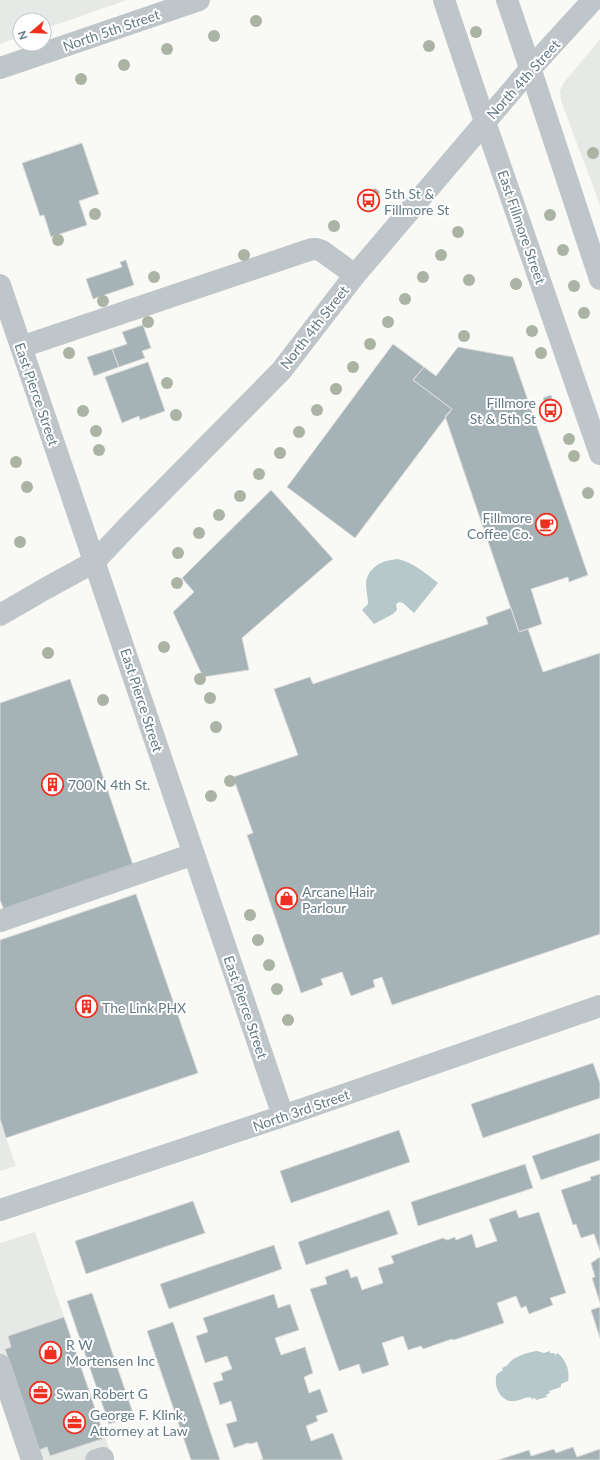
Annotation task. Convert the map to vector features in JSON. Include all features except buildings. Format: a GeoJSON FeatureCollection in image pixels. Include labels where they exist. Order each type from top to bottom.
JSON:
{"type":"FeatureCollection","features":[{"type":"Feature","properties":{"kind":"street","name":"North 5th Street"},"geometry":{"type":"LineString","coordinates":[[0,68],[199,0]]}},
{"type":"Feature","properties":{"kind":"street","name":"East Fillmore Street"},"geometry":{"type":"LineString","coordinates":[[444,0],[485,122],[593,407],[600,454]]}},
{"type":"Feature","properties":{"kind":"street"},"geometry":{"type":"LineString","coordinates":[[507,0],[531,68],[548,125],[600,279]]}},
{"type":"Feature","properties":{"kind":"street","name":"North 4th Street"},"geometry":{"type":"LineString","coordinates":[[0,616],[42,590],[94,562],[281,371],[355,275],[531,68],[594,0]]}},
{"type":"Feature","properties":{"kind":"street"},"geometry":{"type":"LineString","coordinates":[[21,347],[312,249],[322,251],[355,275]]}},
{"type":"Feature","properties":{"kind":"street","name":"East Pierce Street"},"geometry":{"type":"LineString","coordinates":[[0,285],[283,1116]]}},
{"type":"Feature","properties":{"kind":"street"},"geometry":{"type":"LineString","coordinates":[[0,921],[194,854]]}},
{"type":"Feature","properties":{"kind":"street","name":"North 3rd Street"},"geometry":{"type":"LineString","coordinates":[[0,1210],[283,1116],[600,1006]]}},
{"type":"Feature","properties":{"kind":"street"},"geometry":{"type":"LineString","coordinates":[[0,1365],[32,1460]]}},
{"type":"Feature","properties":{"kind":"shaded area"},"geometry":{"type":"Polygon","coordinates":[[[0,0],[127,0],[52,26],[52,12],[12,12],[12,40],[0,44],[0,0]]]}},
{"type":"Feature","properties":{"kind":"shaded area"},"geometry":{"type":"Polygon","coordinates":[[[600,39],[600,205],[561,101],[560,91],[563,84],[600,39]]]}},
{"type":"Feature","properties":{"kind":"shaded area"},"geometry":{"type":"Polygon","coordinates":[[[398,559],[424,572],[438,583],[414,613],[403,603],[399,602],[396,604],[397,610],[393,614],[374,624],[362,610],[368,604],[366,587],[367,578],[369,573],[377,566],[387,561],[398,559]]]}},
{"type":"Feature","properties":{"kind":"shaded area"},"geometry":{"type":"Polygon","coordinates":[[[0,1121],[16,1166],[0,1171],[0,1121]]]}},
{"type":"Feature","properties":{"kind":"shaded area"},"geometry":{"type":"Polygon","coordinates":[[[35,1232],[113,1460],[22,1460],[0,1395],[0,1243],[35,1232]]]}},
{"type":"Feature","properties":{"kind":"shaded area"},"geometry":{"type":"Polygon","coordinates":[[[537,1351],[544,1353],[550,1351],[550,1353],[554,1353],[555,1355],[558,1353],[567,1366],[568,1381],[561,1384],[561,1387],[549,1391],[550,1393],[546,1395],[547,1397],[536,1400],[535,1398],[531,1399],[531,1397],[513,1401],[503,1398],[497,1387],[497,1374],[515,1358],[537,1351]]]}},
{"type":"Feature","properties":{"kind":"place","name":"5th St & Fillmore St"},"geometry":{"type":"Point","coordinates":[369,201]}},
{"type":"Feature","properties":{"kind":"place","name":"Fillmore St & 5th St"},"geometry":{"type":"Point","coordinates":[551,410]}},
{"type":"Feature","properties":{"kind":"place","name":"Fillmore Coffee Co."},"geometry":{"type":"Point","coordinates":[547,525]}},
{"type":"Feature","properties":{"kind":"place","name":"700 N 4th St."},"geometry":{"type":"Point","coordinates":[53,784]}},
{"type":"Feature","properties":{"kind":"place","name":"Arcane Hair Parlour"},"geometry":{"type":"Point","coordinates":[286,899]}},
{"type":"Feature","properties":{"kind":"place","name":"The Link PHX"},"geometry":{"type":"Point","coordinates":[87,1007]}},
{"type":"Feature","properties":{"kind":"place","name":"R W Mortensen Inc"},"geometry":{"type":"Point","coordinates":[51,1352]}},
{"type":"Feature","properties":{"kind":"place","name":"Swan Robert G"},"geometry":{"type":"Point","coordinates":[40,1393]}},
{"type":"Feature","properties":{"kind":"place","name":"George F. Klink, Attorney at Law"},"geometry":{"type":"Point","coordinates":[75,1422]}}]}
